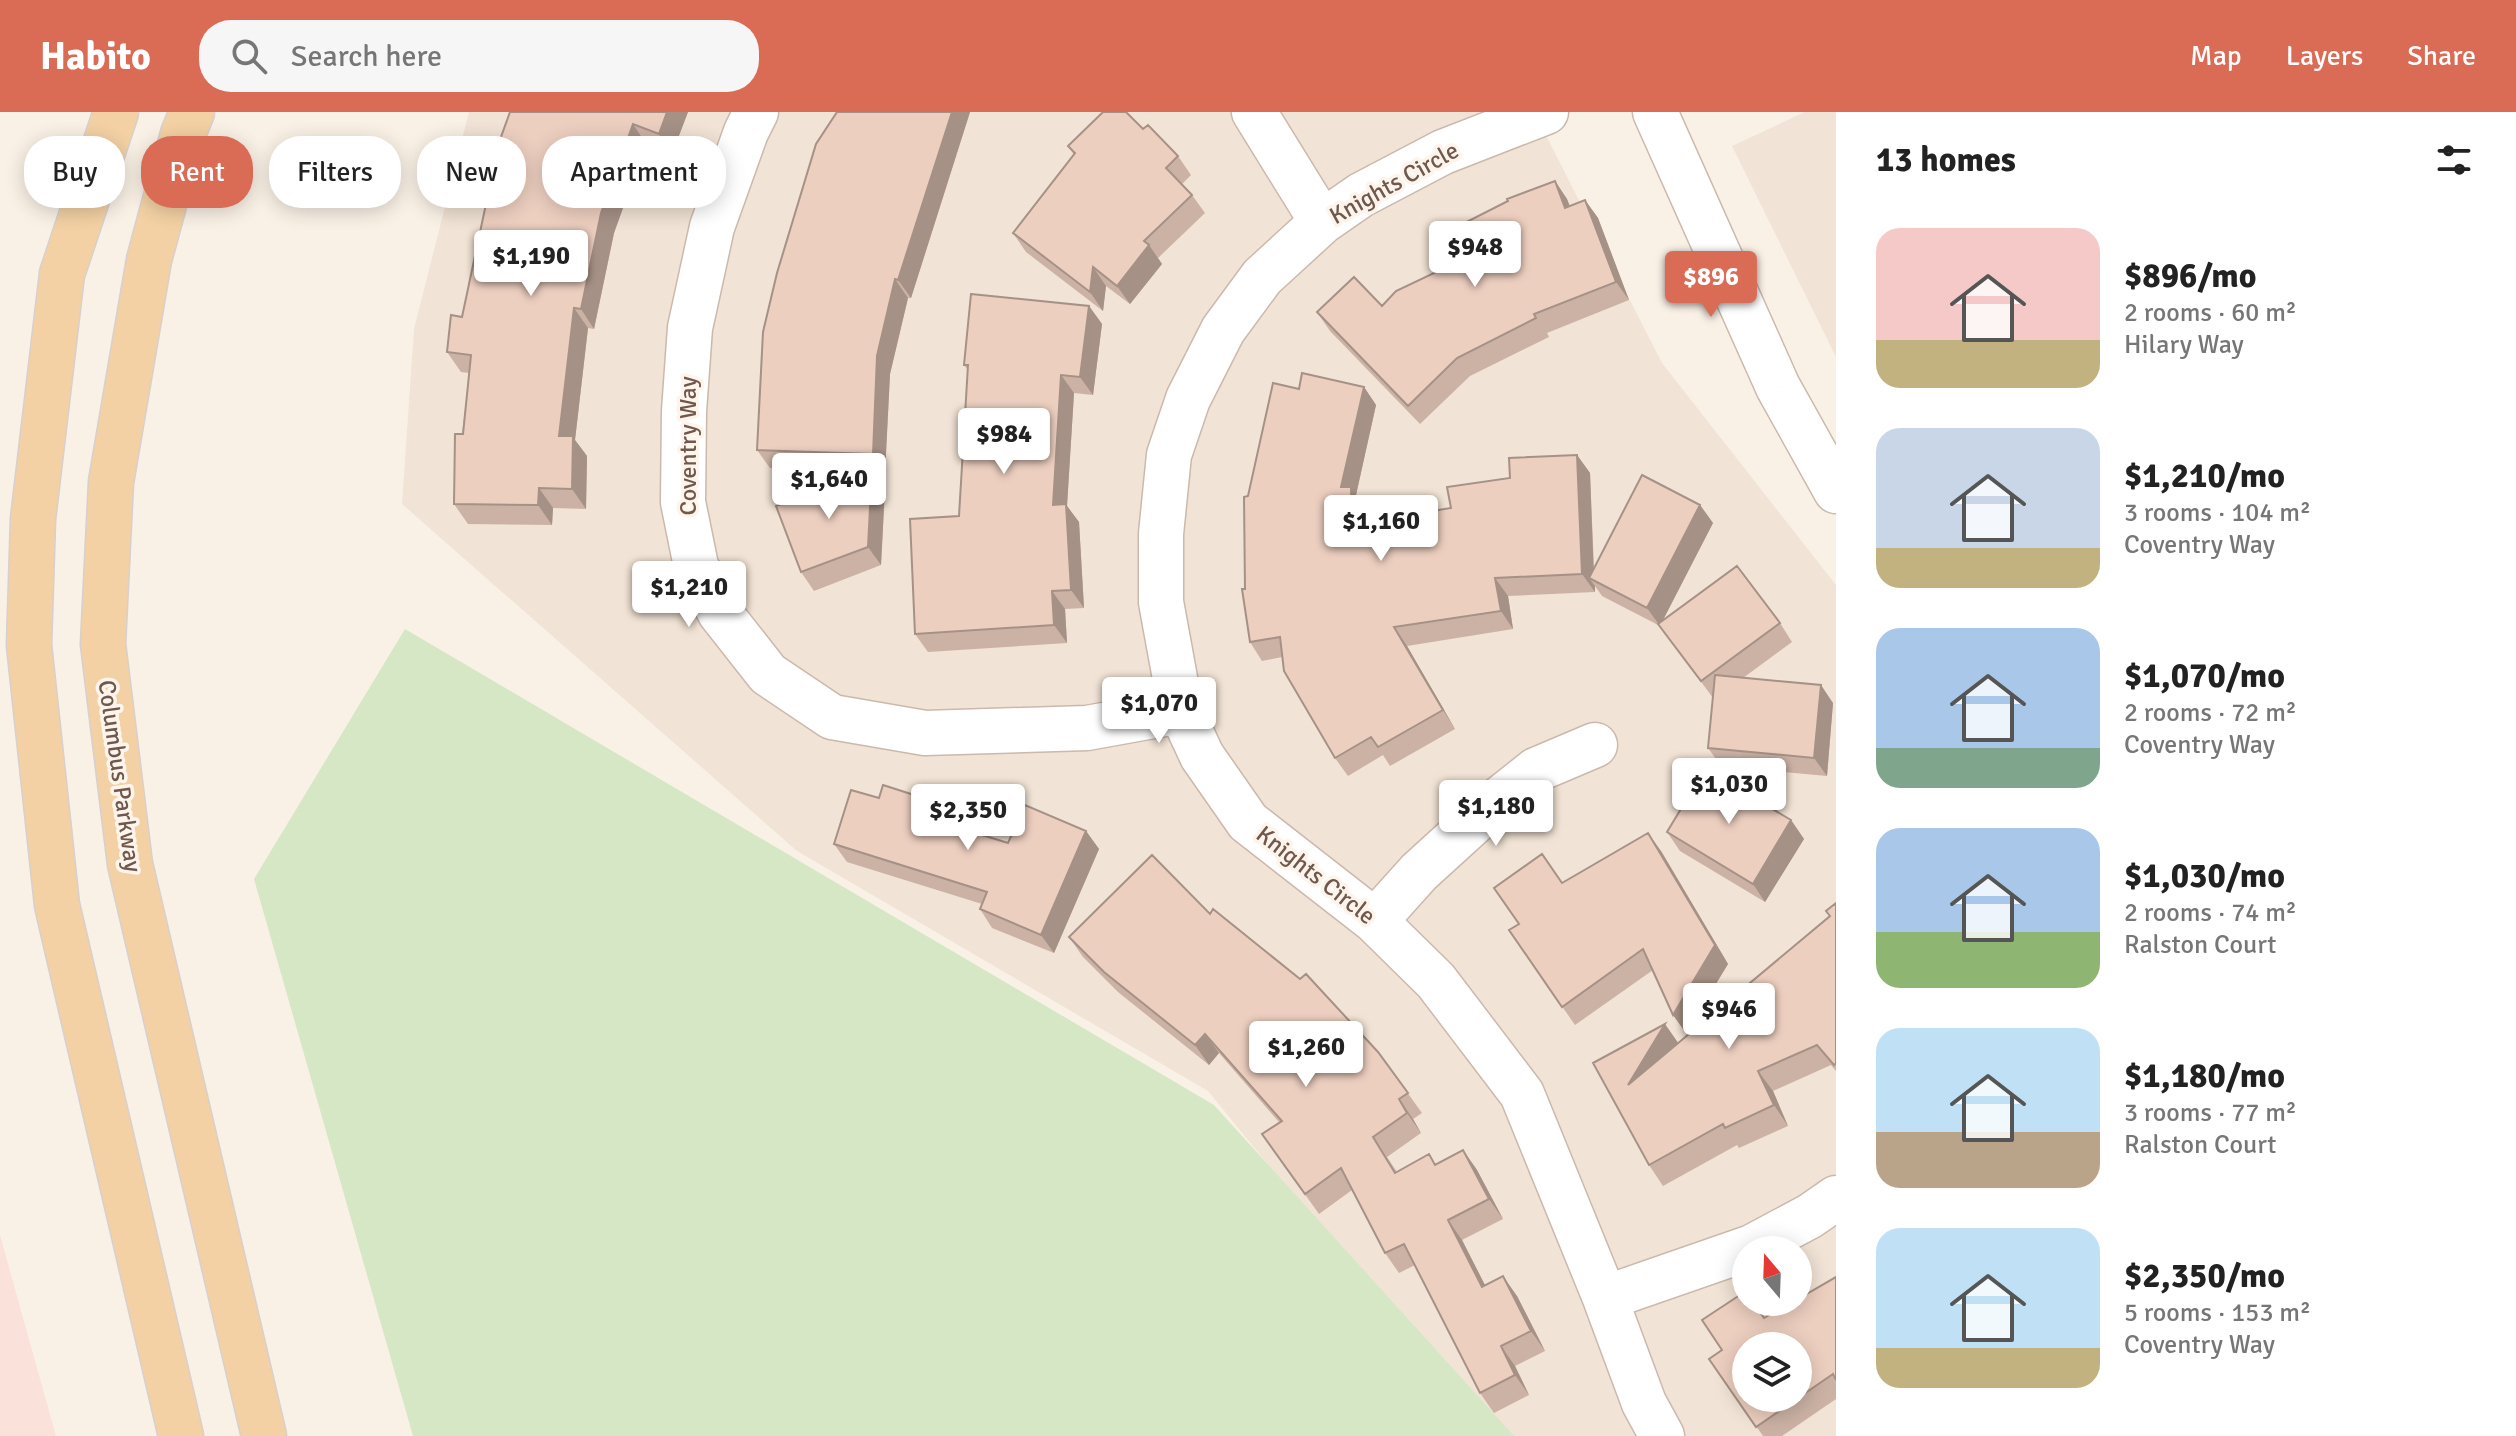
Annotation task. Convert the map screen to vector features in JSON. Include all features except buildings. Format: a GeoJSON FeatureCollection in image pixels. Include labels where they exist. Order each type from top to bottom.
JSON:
{"type":"FeatureCollection","features":[{"type":"Feature","properties":{"kind":"main road"},"geometry":{"type":"LineString","coordinates":[[116,112],[62,274],[33,519],[29,645],[57,905],[181,1436]]}},
{"type":"Feature","properties":{"kind":"main road","name":"Columbus Parkway"},"geometry":{"type":"LineString","coordinates":[[192,112],[183,134],[149,260],[111,482],[103,644],[130,864],[264,1436]]}},
{"type":"Feature","properties":{"kind":"street","name":"Coventry Way"},"geometry":{"type":"LineString","coordinates":[[756,112],[712,227],[690,328],[684,411],[683,502],[696,566],[720,613],[768,674],[832,717],[925,733],[1087,728],[1181,711]]}},
{"type":"Feature","properties":{"kind":"street"},"geometry":{"type":"LineString","coordinates":[[1254,112],[1322,222]]}},
{"type":"Feature","properties":{"kind":"street","name":"Knights Circle"},"geometry":{"type":"LineString","coordinates":[[1546,112],[1443,152],[1361,195],[1322,222],[1262,277],[1223,330],[1188,399],[1169,455],[1161,534],[1161,602],[1181,711],[1202,756],[1248,822],[1375,921],[1436,981],[1522,1094],[1644,1403],[1662,1436]]}},
{"type":"Feature","properties":{"kind":"street"},"geometry":{"type":"LineString","coordinates":[[1655,112],[1778,387],[1836,491]]}},
{"type":"Feature","properties":{"kind":"street"},"geometry":{"type":"LineString","coordinates":[[1375,921],[1419,872],[1506,793],[1536,770],[1595,745]]}},
{"type":"Feature","properties":{"kind":"street"},"geometry":{"type":"LineString","coordinates":[[1605,1298],[1752,1247],[1810,1216],[1836,1198]]}},
{"type":"Feature","properties":{"kind":"shaded area"},"geometry":{"type":"Polygon","coordinates":[[[469,112],[1534,112],[1662,363],[1836,585],[1836,1436],[1489,1436],[1208,1091],[797,851],[402,504],[414,329],[445,208],[526,208],[526,136],[463,136],[469,112]]]}},
{"type":"Feature","properties":{"kind":"shaded area"},"geometry":{"type":"Polygon","coordinates":[[[1805,112],[1836,112],[1836,357],[1732,146],[1805,112]]]}},
{"type":"Feature","properties":{"kind":"shaded area"},"geometry":{"type":"Polygon","coordinates":[[[0,1235],[56,1436],[0,1436],[0,1235]]]}},
{"type":"Feature","properties":{"kind":"green space"},"geometry":{"type":"Polygon","coordinates":[[[405,629],[1214,1105],[1514,1436],[413,1436],[254,879],[405,629]]]}}]}
